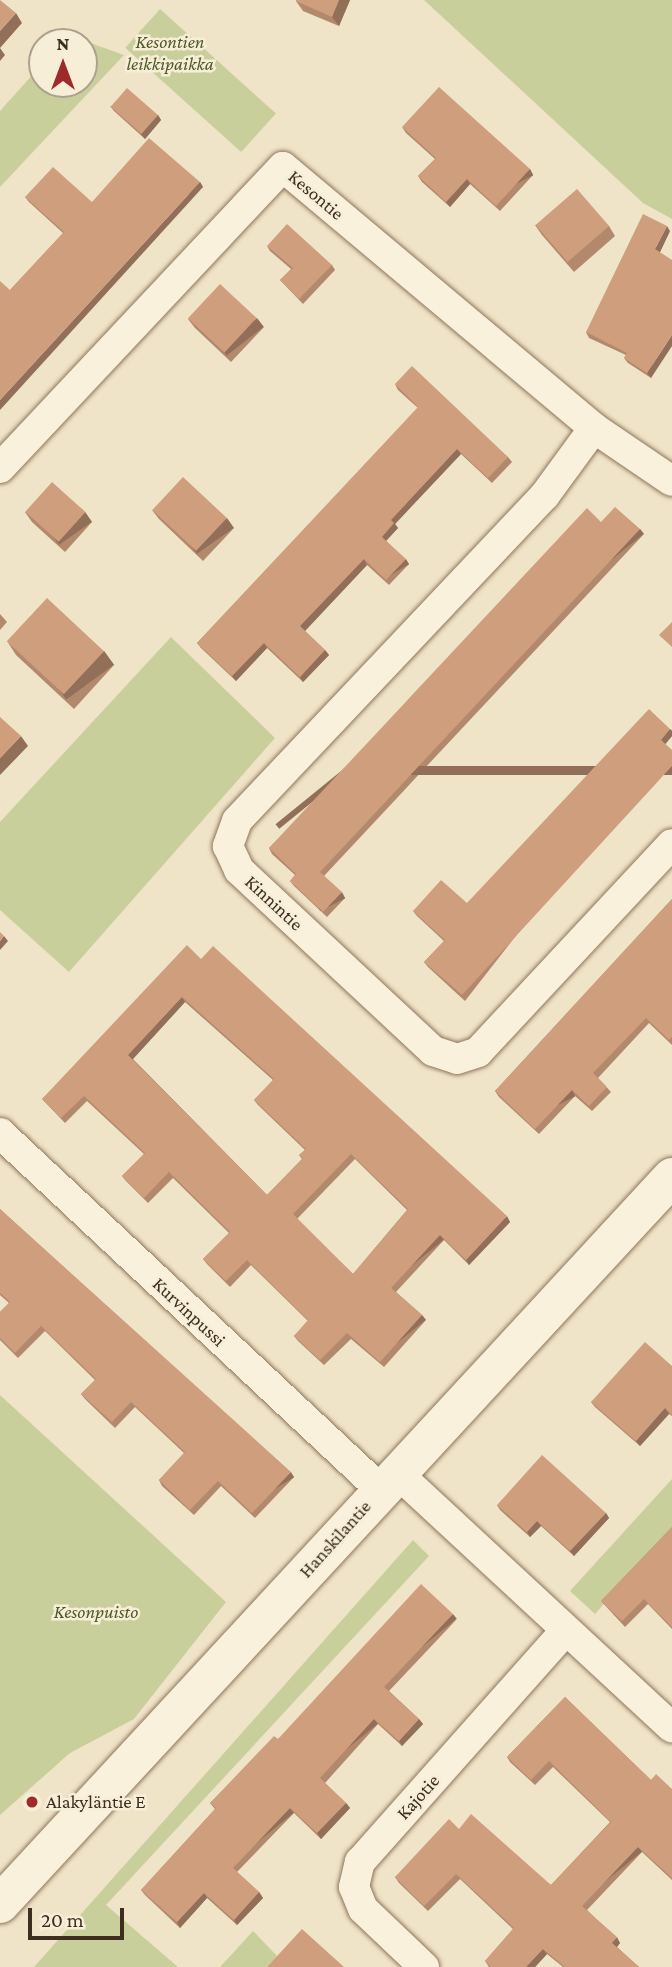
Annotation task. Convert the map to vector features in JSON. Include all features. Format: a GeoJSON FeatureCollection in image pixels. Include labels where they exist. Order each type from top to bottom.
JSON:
{"type":"FeatureCollection","features":[{"type":"Feature","properties":{"kind":"street","name":"Kesontie"},"geometry":{"type":"LineString","coordinates":[[0,468],[284,167],[594,428],[672,481]]}},
{"type":"Feature","properties":{"kind":"street","name":"Kinnintie"},"geometry":{"type":"LineString","coordinates":[[594,428],[545,495],[237,821],[228,846],[239,870],[433,1051],[457,1059],[478,1052],[672,844]]}},
{"type":"Feature","properties":{"kind":"street","name":"Kurvinpussi"},"geometry":{"type":"LineString","coordinates":[[0,1133],[388,1481]]}},
{"type":"Feature","properties":{"kind":"street","name":"Hanskilantie"},"geometry":{"type":"LineString","coordinates":[[0,1904],[388,1481],[672,1177]]}},
{"type":"Feature","properties":{"kind":"street"},"geometry":{"type":"LineString","coordinates":[[388,1481],[565,1632],[672,1728]]}},
{"type":"Feature","properties":{"kind":"street","name":"Kajotie"},"geometry":{"type":"LineString","coordinates":[[424,1967],[363,1909],[354,1887],[360,1862],[565,1632]]}},
{"type":"Feature","properties":{"kind":"green space"},"geometry":{"type":"Polygon","coordinates":[[[424,0],[672,0],[672,219],[643,203],[424,0]]]}},
{"type":"Feature","properties":{"kind":"green space","name":"Kesontien leikkipaikka"},"geometry":{"type":"Polygon","coordinates":[[[160,9],[276,113],[241,152],[125,48],[160,9]]]}},
{"type":"Feature","properties":{"kind":"green space"},"geometry":{"type":"Polygon","coordinates":[[[98,46],[124,55],[98,83],[98,46]]]}},
{"type":"Feature","properties":{"kind":"green space"},"geometry":{"type":"Polygon","coordinates":[[[28,80],[28,98],[84,98],[0,187],[0,111],[28,80]]]}},
{"type":"Feature","properties":{"kind":"green space"},"geometry":{"type":"Polygon","coordinates":[[[171,637],[275,738],[69,972],[0,910],[0,822],[171,637]]]}},
{"type":"Feature","properties":{"kind":"green space","name":"Kesonpuisto"},"geometry":{"type":"Polygon","coordinates":[[[0,1395],[226,1602],[134,1719],[70,1753],[0,1815],[0,1395]]]}},
{"type":"Feature","properties":{"kind":"green space"},"geometry":{"type":"Polygon","coordinates":[[[672,1479],[672,1527],[595,1614],[570,1591],[672,1479]]]}},
{"type":"Feature","properties":{"kind":"green space"},"geometry":{"type":"Polygon","coordinates":[[[413,1540],[429,1556],[106,1905],[178,1967],[34,1967],[413,1540]]]}},
{"type":"Feature","properties":{"kind":"green space"},"geometry":{"type":"Polygon","coordinates":[[[253,1931],[277,1956],[267,1967],[220,1967],[253,1931]]]}},
{"type":"Feature","properties":{"kind":"building"},"geometry":{"type":"Polygon","coordinates":[[[0,0],[16,13],[0,31],[0,0]]]}},
{"type":"Feature","properties":{"kind":"building"},"geometry":{"type":"Polygon","coordinates":[[[296,0],[339,0],[332,17],[296,0]]]}},
{"type":"Feature","properties":{"kind":"building"},"geometry":{"type":"Polygon","coordinates":[[[439,87],[530,169],[496,206],[467,179],[446,202],[418,176],[436,158],[402,127],[439,87]]]}},
{"type":"Feature","properties":{"kind":"building"},"geometry":{"type":"Polygon","coordinates":[[[127,88],[158,115],[142,134],[111,107],[127,88]]]}},
{"type":"Feature","properties":{"kind":"building"},"geometry":{"type":"Polygon","coordinates":[[[149,138],[200,182],[0,400],[0,281],[10,290],[64,232],[25,197],[53,167],[92,202],[149,138]]]}},
{"type":"Feature","properties":{"kind":"building"},"geometry":{"type":"Polygon","coordinates":[[[577,189],[609,226],[568,262],[535,225],[577,189]]]}},
{"type":"Feature","properties":{"kind":"building"},"geometry":{"type":"Polygon","coordinates":[[[643,214],[667,226],[655,249],[672,260],[672,335],[647,373],[624,358],[627,353],[586,332],[643,214]]]}},
{"type":"Feature","properties":{"kind":"building"},"geometry":{"type":"Polygon","coordinates":[[[287,224],[332,265],[299,299],[280,280],[293,268],[267,246],[287,224]]]}},
{"type":"Feature","properties":{"kind":"building"},"geometry":{"type":"Polygon","coordinates":[[[220,284],[257,318],[225,352],[188,318],[220,284]]]}},
{"type":"Feature","properties":{"kind":"building"},"geometry":{"type":"Polygon","coordinates":[[[412,366],[508,457],[488,478],[457,449],[391,520],[394,523],[382,537],[406,559],[386,580],[364,559],[300,626],[325,650],[300,677],[264,643],[232,676],[197,643],[418,407],[395,384],[412,366]]]}},
{"type":"Feature","properties":{"kind":"building"},"geometry":{"type":"Polygon","coordinates":[[[183,477],[227,518],[196,551],[152,510],[183,477]]]}},
{"type":"Feature","properties":{"kind":"building"},"geometry":{"type":"Polygon","coordinates":[[[52,482],[85,512],[59,542],[25,512],[52,482]]]}},
{"type":"Feature","properties":{"kind":"building"},"geometry":{"type":"Polygon","coordinates":[[[615,507],[640,529],[320,872],[342,892],[323,912],[290,881],[296,874],[269,848],[587,508],[601,522],[615,507]]]}},
{"type":"Feature","properties":{"kind":"building"},"geometry":{"type":"Polygon","coordinates":[[[47,598],[104,651],[64,694],[7,641],[47,598]]]}},
{"type":"Feature","properties":{"kind":"building"},"geometry":{"type":"Polygon","coordinates":[[[672,622],[672,647],[659,635],[672,622]]]}},
{"type":"Feature","properties":{"kind":"building"},"geometry":{"type":"Polygon","coordinates":[[[649,709],[670,729],[661,740],[672,750],[672,766],[462,995],[424,962],[445,940],[413,911],[441,880],[467,903],[649,709]]]}},
{"type":"Feature","properties":{"kind":"building"},"geometry":{"type":"Polygon","coordinates":[[[0,717],[21,736],[0,758],[0,717]]]}},
{"type":"Feature","properties":{"kind":"building"},"geometry":{"type":"Polygon","coordinates":[[[672,899],[672,1037],[669,1040],[646,1018],[593,1073],[607,1087],[589,1106],[572,1090],[535,1129],[495,1091],[672,899]]]}},
{"type":"Feature","properties":{"kind":"building"},"geometry":{"type":"Polygon","coordinates":[[[187,945],[201,959],[213,946],[507,1216],[466,1260],[440,1235],[391,1288],[422,1315],[380,1362],[347,1333],[320,1360],[294,1336],[308,1320],[247,1260],[226,1281],[203,1259],[230,1232],[169,1172],[144,1198],[122,1176],[145,1153],[84,1096],[61,1118],[42,1099],[187,945]],[[182,997],[128,1055],[267,1195],[303,1158],[299,1155],[306,1149],[254,1100],[274,1079],[182,997]],[[351,1154],[293,1214],[353,1274],[408,1209],[351,1154]]]}},
{"type":"Feature","properties":{"kind":"building"},"geometry":{"type":"Polygon","coordinates":[[[0,1209],[291,1472],[252,1513],[218,1481],[190,1510],[159,1480],[185,1452],[131,1402],[112,1422],[81,1394],[96,1379],[41,1326],[15,1353],[0,1338],[0,1312],[10,1302],[0,1293],[0,1209]]]}},
{"type":"Feature","properties":{"kind":"building"},"geometry":{"type":"Polygon","coordinates":[[[645,1342],[672,1366],[672,1415],[665,1408],[636,1441],[591,1402],[645,1342]]]}},
{"type":"Feature","properties":{"kind":"building"},"geometry":{"type":"Polygon","coordinates":[[[542,1455],[606,1513],[570,1551],[537,1521],[527,1532],[497,1505],[542,1455]]]}},
{"type":"Feature","properties":{"kind":"building"},"geometry":{"type":"Polygon","coordinates":[[[672,1527],[672,1627],[644,1599],[622,1621],[601,1601],[672,1527]]]}},
{"type":"Feature","properties":{"kind":"building"},"geometry":{"type":"Polygon","coordinates":[[[421,1584],[453,1614],[384,1687],[419,1719],[399,1741],[374,1719],[320,1778],[346,1803],[317,1833],[290,1808],[233,1868],[259,1892],[234,1920],[204,1893],[177,1922],[141,1890],[216,1808],[210,1803],[274,1736],[278,1739],[421,1584]]]}},
{"type":"Feature","properties":{"kind":"building"},"geometry":{"type":"Polygon","coordinates":[[[565,1697],[651,1780],[656,1774],[672,1789],[672,1878],[638,1847],[582,1906],[617,1937],[612,1943],[639,1967],[565,1967],[543,1949],[526,1967],[491,1967],[485,1961],[514,1928],[456,1874],[424,1906],[395,1877],[449,1819],[459,1829],[471,1814],[551,1885],[611,1822],[549,1761],[531,1780],[507,1757],[565,1697]]]}},
{"type":"Feature","properties":{"kind":"building"},"geometry":{"type":"Polygon","coordinates":[[[302,1929],[344,1967],[267,1967],[302,1929]]]}},
{"type":"Feature","properties":{"kind":"place","name":"Alakyläntie E"},"geometry":{"type":"Point","coordinates":[32,1802]}}]}
